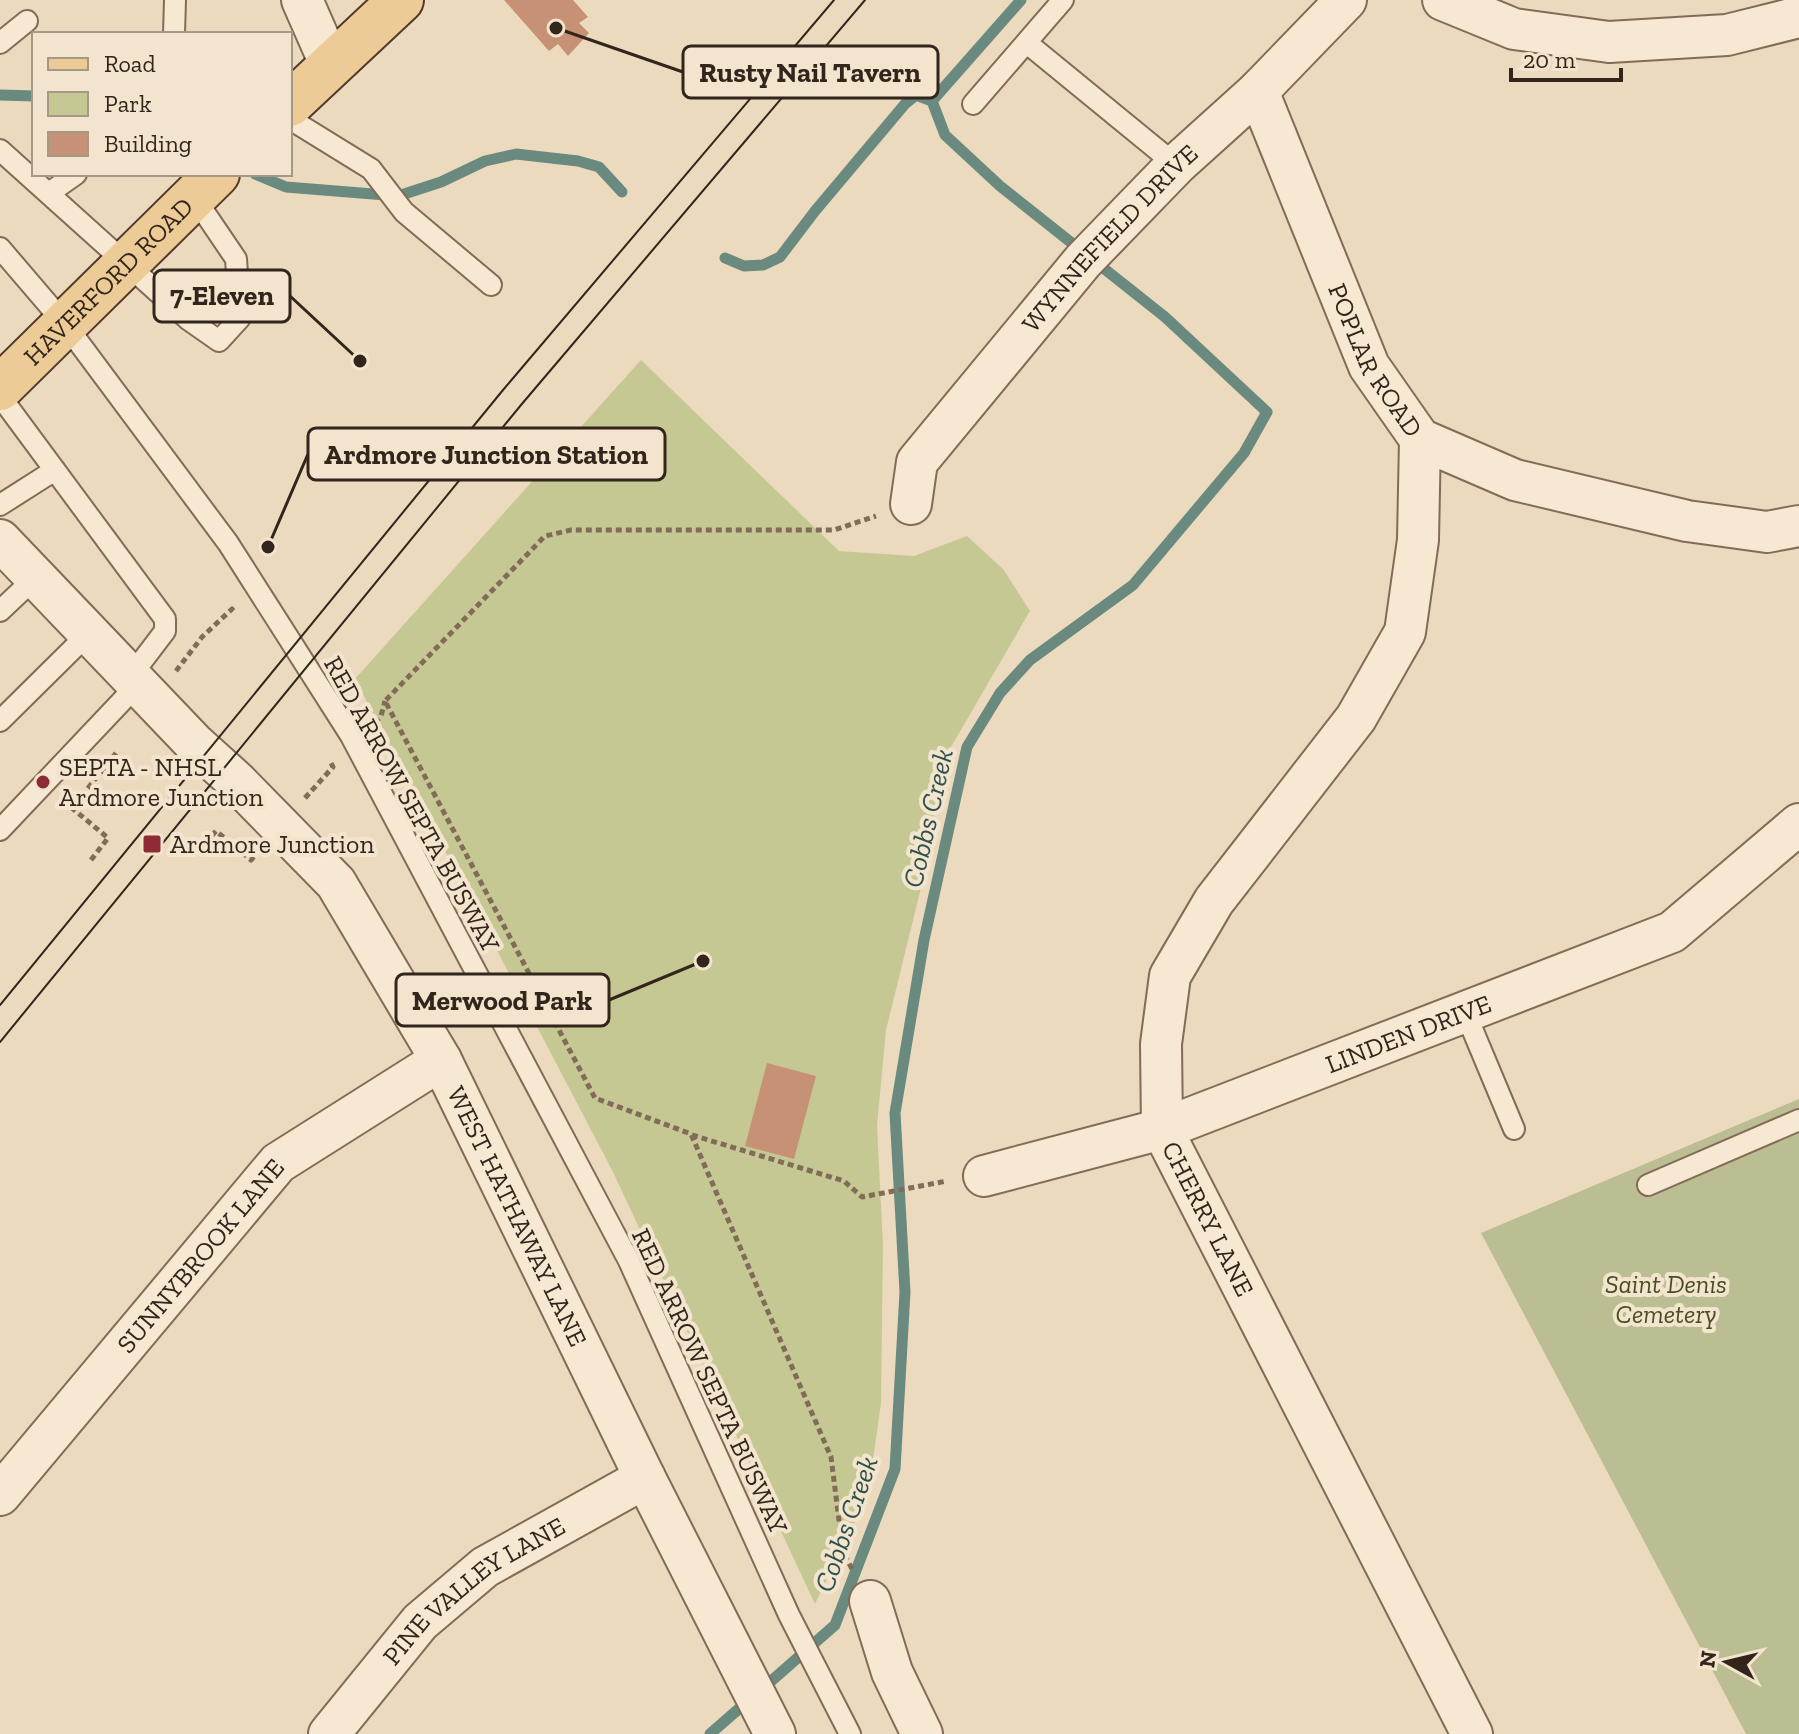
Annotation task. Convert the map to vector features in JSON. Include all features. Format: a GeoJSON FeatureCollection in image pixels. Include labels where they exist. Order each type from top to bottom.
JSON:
{"type":"FeatureCollection","features":[{"type":"Feature","properties":{"kind":"main road"},"geometry":{"type":"LineString","coordinates":[[292,102],[401,0]]}},
{"type":"Feature","properties":{"kind":"main road","name":"HAVERFORD ROAD"},"geometry":{"type":"LineString","coordinates":[[0,388],[206,185]]}},
{"type":"Feature","properties":{"kind":"street"},"geometry":{"type":"LineString","coordinates":[[302,0],[331,66]]}},
{"type":"Feature","properties":{"kind":"street","name":"WYNNEFIELD DRIVE"},"geometry":{"type":"LineString","coordinates":[[911,504],[917,462],[1083,261],[1176,165],[1258,91],[1346,0]]}},
{"type":"Feature","properties":{"kind":"street"},"geometry":{"type":"LineString","coordinates":[[1443,0],[1514,29],[1609,42],[1727,35],[1799,17]]}},
{"type":"Feature","properties":{"kind":"street","name":"POPLAR ROAD"},"geometry":{"type":"LineString","coordinates":[[1258,91],[1369,366],[1420,439],[1515,480],[1659,514],[1767,532],[1799,526]]}},
{"type":"Feature","properties":{"kind":"street","name":"CHERRY LANE"},"geometry":{"type":"LineString","coordinates":[[1420,439],[1418,540],[1405,632],[1356,718],[1214,901],[1170,976],[1161,1044],[1162,1129],[1472,1734]]}},
{"type":"Feature","properties":{"kind":"street","name":"WEST HATHAWAY LANE"},"geometry":{"type":"LineString","coordinates":[[0,540],[89,633],[146,681],[194,743],[236,781],[336,883],[441,1060],[645,1478],[764,1710]]}},
{"type":"Feature","properties":{"kind":"street","name":"LINDEN DRIVE"},"geometry":{"type":"LineString","coordinates":[[984,1176],[1162,1129],[1672,932],[1799,824]]}},
{"type":"Feature","properties":{"kind":"street","name":"SUNNYBROOK LANE"},"geometry":{"type":"LineString","coordinates":[[0,1495],[278,1163],[441,1060]]}},
{"type":"Feature","properties":{"kind":"street","name":"PINE VALLEY LANE"},"geometry":{"type":"LineString","coordinates":[[329,1734],[420,1622],[485,1567],[645,1478]]}},
{"type":"Feature","properties":{"kind":"street"},"geometry":{"type":"LineString","coordinates":[[870,1601],[892,1672],[922,1734]]}},
{"type":"Feature","properties":{"kind":"lane"},"geometry":{"type":"LineString","coordinates":[[174,32],[175,0]]}},
{"type":"Feature","properties":{"kind":"lane"},"geometry":{"type":"LineString","coordinates":[[973,104],[1063,0]]}},
{"type":"Feature","properties":{"kind":"lane"},"geometry":{"type":"LineString","coordinates":[[0,43],[27,21]]}},
{"type":"Feature","properties":{"kind":"lane"},"geometry":{"type":"LineString","coordinates":[[1027,43],[1176,165]]}},
{"type":"Feature","properties":{"kind":"lane"},"geometry":{"type":"LineString","coordinates":[[292,120],[371,169],[404,212],[491,285]]}},
{"type":"Feature","properties":{"kind":"lane"},"geometry":{"type":"LineString","coordinates":[[0,150],[189,320],[219,341],[240,318],[236,259],[206,185]]}},
{"type":"Feature","properties":{"kind":"lane"},"geometry":{"type":"LineString","coordinates":[[49,193],[73,176]]}},
{"type":"Feature","properties":{"kind":"lane","name":"RED ARROW SEPTA BUSWAY"},"geometry":{"type":"LineString","coordinates":[[0,248],[65,324],[228,543],[351,736],[629,1261],[789,1615],[850,1734]]}},
{"type":"Feature","properties":{"kind":"lane"},"geometry":{"type":"LineString","coordinates":[[0,396],[165,619],[165,631],[146,681],[0,830]]}},
{"type":"Feature","properties":{"kind":"lane"},"geometry":{"type":"LineString","coordinates":[[0,505],[55,470]]}},
{"type":"Feature","properties":{"kind":"lane"},"geometry":{"type":"LineString","coordinates":[[0,611],[36,577]]}},
{"type":"Feature","properties":{"kind":"lane"},"geometry":{"type":"LineString","coordinates":[[0,721],[89,633]]}},
{"type":"Feature","properties":{"kind":"lane"},"geometry":{"type":"LineString","coordinates":[[1465,1012],[1514,1129]]}},
{"type":"Feature","properties":{"kind":"lane"},"geometry":{"type":"LineString","coordinates":[[1648,1185],[1799,1120]]}},
{"type":"Feature","properties":{"kind":"path"},"geometry":{"type":"LineString","coordinates":[[911,504],[834,530],[571,530],[545,536],[385,701],[595,1098],[691,1134],[844,1181],[862,1197],[940,1182]]}},
{"type":"Feature","properties":{"kind":"path"},"geometry":{"type":"LineString","coordinates":[[146,681],[192,649],[232,609],[240,622]]}},
{"type":"Feature","properties":{"kind":"path"},"geometry":{"type":"LineString","coordinates":[[91,860],[108,838],[72,808],[118,751]]}},
{"type":"Feature","properties":{"kind":"path"},"geometry":{"type":"LineString","coordinates":[[303,799],[333,767],[325,754]]}},
{"type":"Feature","properties":{"kind":"path"},"geometry":{"type":"LineString","coordinates":[[190,840],[201,848],[216,831],[251,860],[258,852]]}},
{"type":"Feature","properties":{"kind":"path"},"geometry":{"type":"LineString","coordinates":[[691,1134],[831,1457],[843,1552]]}},
{"type":"Feature","properties":{"kind":"green space"},"geometry":{"type":"Polygon","coordinates":[[[641,360],[839,551],[914,556],[967,536],[1003,569],[1030,611],[944,759],[920,892],[886,1030],[877,1125],[883,1245],[881,1403],[868,1495],[815,1604],[613,1172],[355,679],[641,360]]]}},
{"type":"Feature","properties":{"kind":"green space","name":"Saint Denis Cemetery"},"geometry":{"type":"Polygon","coordinates":[[[1799,1099],[1799,1734],[1746,1734],[1481,1233],[1799,1099]]]}},
{"type":"Feature","properties":{"kind":"building"},"geometry":{"type":"Polygon","coordinates":[[[504,0],[573,0],[588,17],[579,23],[589,33],[568,56],[558,44],[549,51],[504,0]]]}},
{"type":"Feature","properties":{"kind":"building"},"geometry":{"type":"Polygon","coordinates":[[[767,1063],[816,1076],[794,1159],[745,1146],[767,1063]]]}},
{"type":"Feature","properties":{"kind":"waterway","name":"Cobbs Creek"},"geometry":{"type":"LineString","coordinates":[[762,1689],[835,1625],[895,1469],[905,1292],[895,1113],[924,940],[967,747],[1000,693],[1030,660],[1133,585],[1244,453],[1267,412],[1165,317],[1000,186],[945,135],[932,101],[1021,0]]}},
{"type":"Feature","properties":{"kind":"waterway"},"geometry":{"type":"LineString","coordinates":[[0,95],[32,96]]}},
{"type":"Feature","properties":{"kind":"waterway"},"geometry":{"type":"LineString","coordinates":[[725,258],[744,266],[763,265],[780,257],[905,104],[916,95],[932,101]]}},
{"type":"Feature","properties":{"kind":"waterway"},"geometry":{"type":"LineString","coordinates":[[260,176],[286,187],[398,196],[441,182],[485,161],[516,154],[578,161],[599,167],[622,192]]}},
{"type":"Feature","properties":{"kind":"waterway","name":"Cobbs Creek"},"geometry":{"type":"LineString","coordinates":[[710,1734],[749,1700]]}},
{"type":"Feature","properties":{"kind":"tram line"},"geometry":{"type":"LineString","coordinates":[[0,1005],[503,390],[834,0]]}},
{"type":"Feature","properties":{"kind":"tram line"},"geometry":{"type":"LineString","coordinates":[[0,1042],[521,405],[865,0]]}},
{"type":"Feature","properties":{"kind":"place","name":"Rusty Nail Tavern"},"geometry":{"type":"Point","coordinates":[556,28]}},
{"type":"Feature","properties":{"kind":"place","name":"7-Eleven"},"geometry":{"type":"Point","coordinates":[360,361]}},
{"type":"Feature","properties":{"kind":"place","name":"Ardmore Junction Station"},"geometry":{"type":"Point","coordinates":[268,547]}},
{"type":"Feature","properties":{"kind":"place","name":"SEPTA - NHSL Ardmore Junction"},"geometry":{"type":"Point","coordinates":[43,782]}},
{"type":"Feature","properties":{"kind":"place","name":"Ardmore Junction"},"geometry":{"type":"Point","coordinates":[152,844]}},
{"type":"Feature","properties":{"kind":"place","name":"Merwood Park"},"geometry":{"type":"Point","coordinates":[703,961]}}]}
